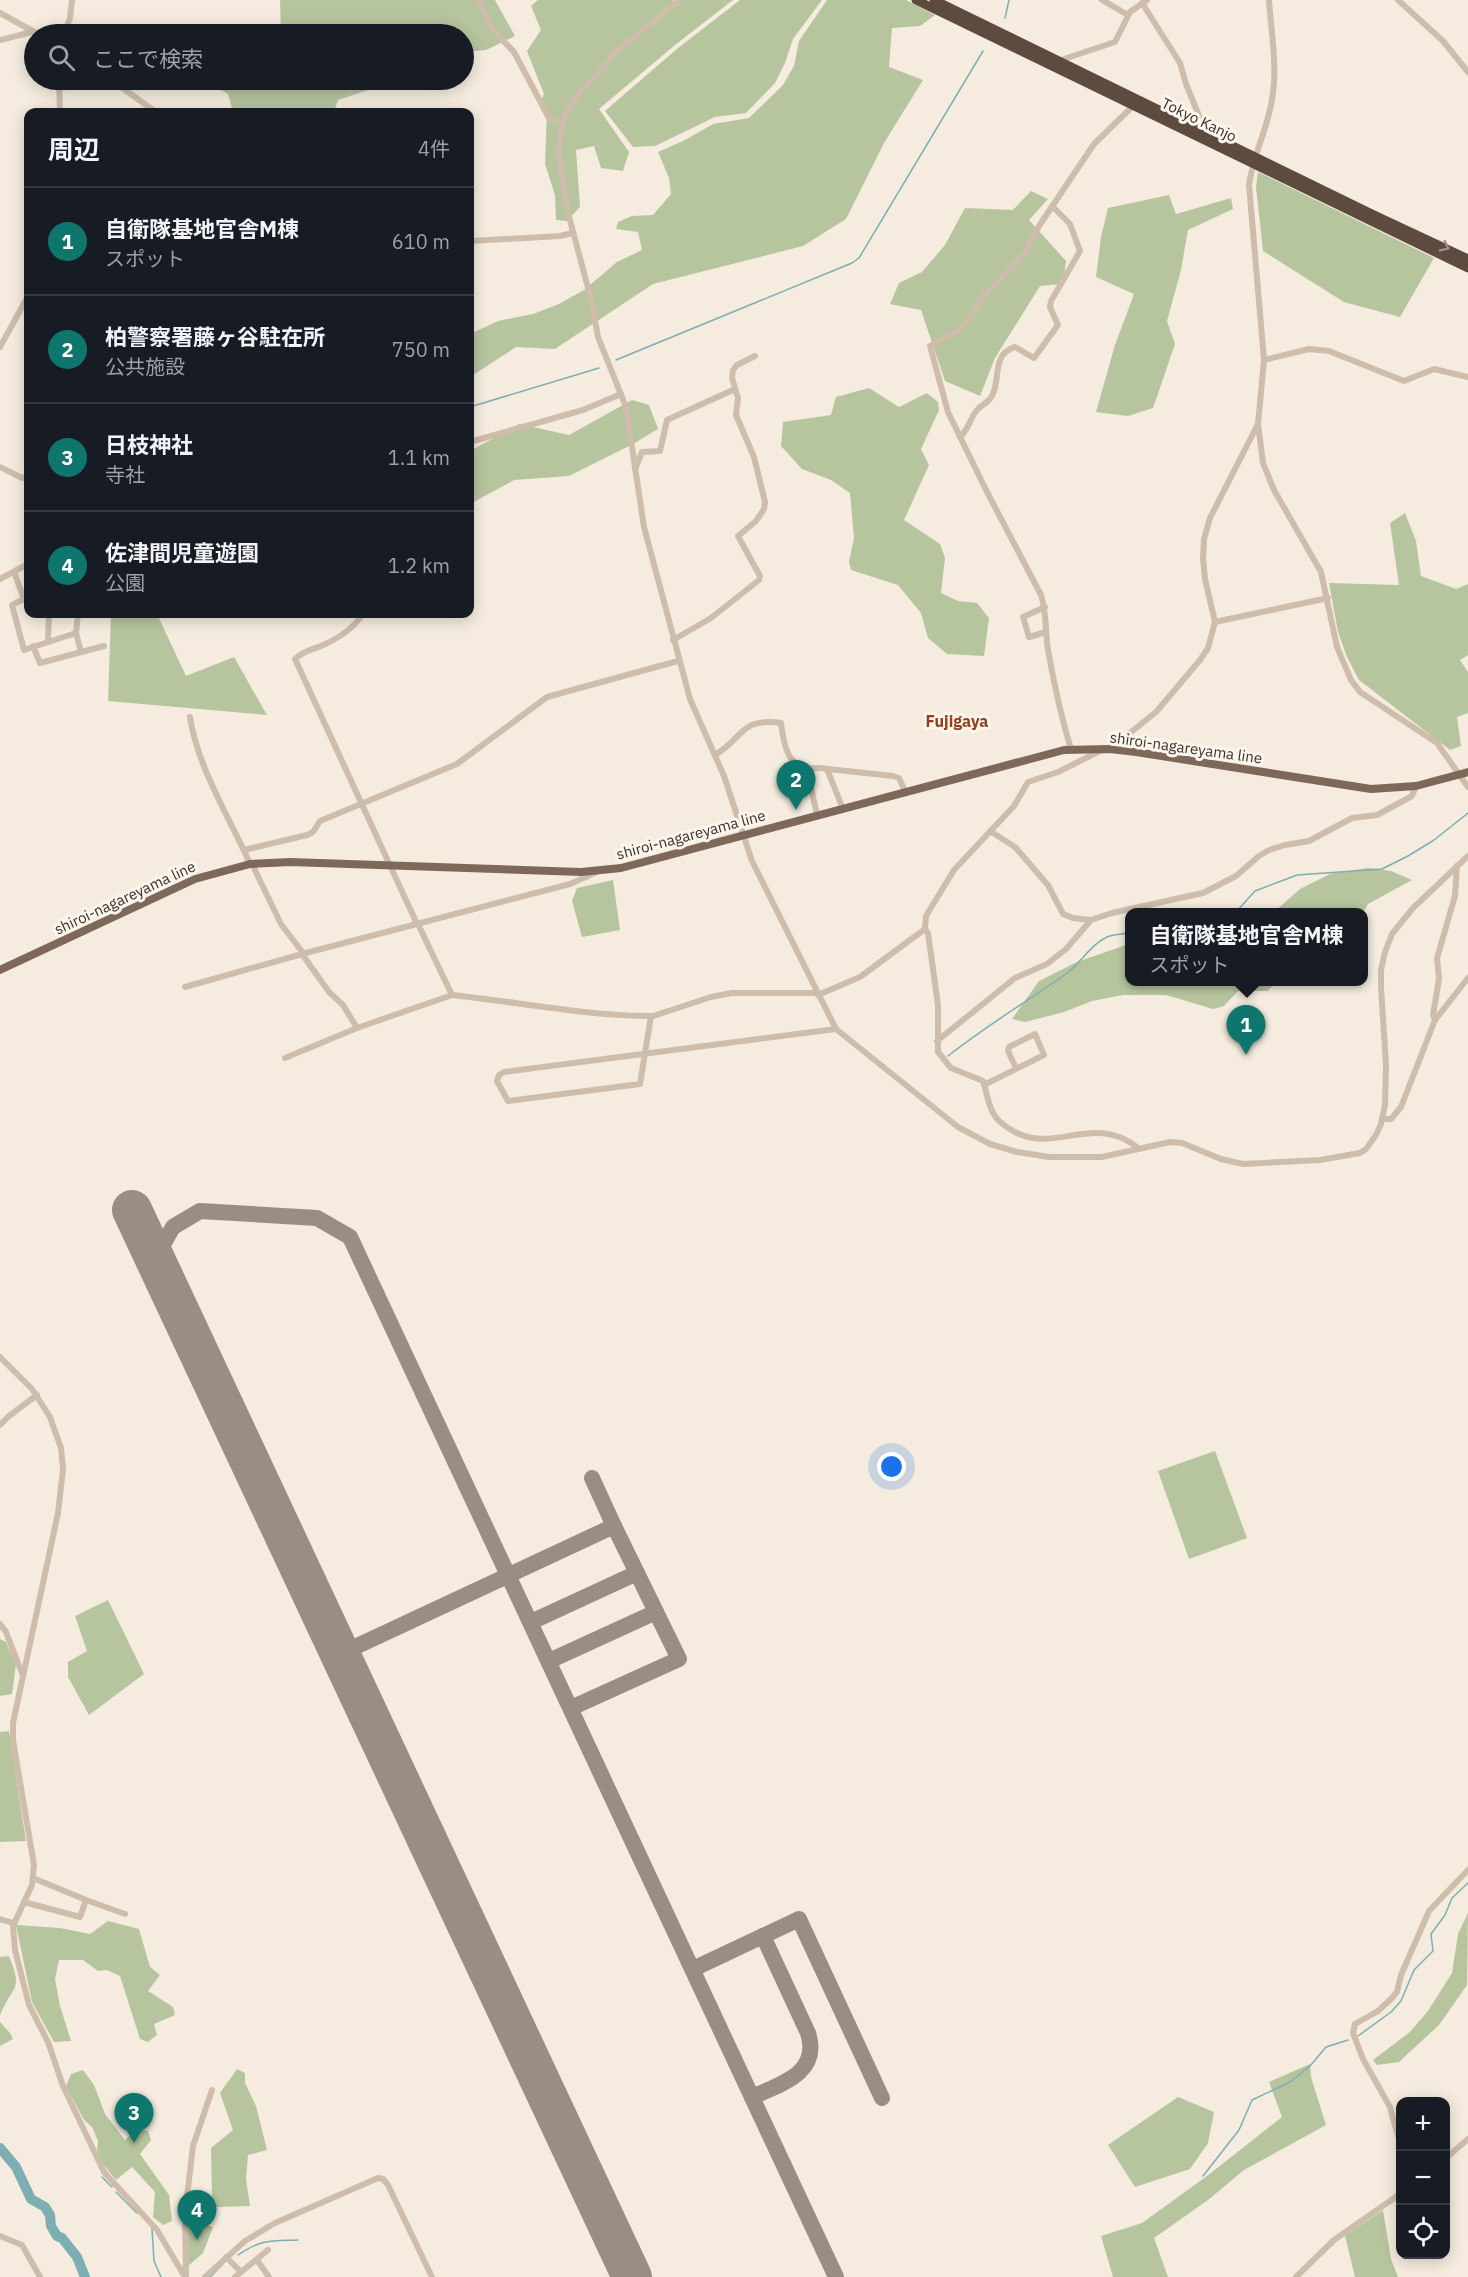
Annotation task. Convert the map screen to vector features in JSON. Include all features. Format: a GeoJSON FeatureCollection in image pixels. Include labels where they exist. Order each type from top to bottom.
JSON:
{"type":"FeatureCollection","features":[{"type":"Feature","properties":{"kind":"highway","name":"Tokyo Kanjo"},"geometry":{"type":"LineString","coordinates":[[916,0],[1468,259]]}},
{"type":"Feature","properties":{"kind":"highway","name":"Tokyo Kanjo"},"geometry":{"type":"LineString","coordinates":[[934,0],[1058,61],[1136,103],[1201,130],[1254,160],[1468,268]]}},
{"type":"Feature","properties":{"kind":"main road","name":"shiroi-nagareyama line"},"geometry":{"type":"LineString","coordinates":[[0,970],[195,879],[251,864],[290,862],[599,871],[648,862],[905,791],[1071,749],[1107,749],[1371,789],[1416,786],[1465,771]]}},
{"type":"Feature","properties":{"kind":"street"},"geometry":{"type":"LineString","coordinates":[[68,24],[72,0]]}},
{"type":"Feature","properties":{"kind":"street"},"geometry":{"type":"LineString","coordinates":[[478,0],[493,30],[514,52],[549,118],[562,123]]}},
{"type":"Feature","properties":{"kind":"street"},"geometry":{"type":"LineString","coordinates":[[680,0],[617,51],[573,101],[562,123],[559,153],[572,233],[592,303],[598,337],[626,407],[644,527],[690,699],[715,755],[745,835],[752,861],[836,1029],[953,1124],[990,1144],[1017,1152],[1048,1157],[1102,1157],[1170,1142],[1182,1143],[1236,1164],[1320,1160],[1364,1151],[1382,1121],[1386,1064],[1381,979],[1385,952],[1392,934],[1413,908],[1468,856]]}},
{"type":"Feature","properties":{"kind":"street"},"geometry":{"type":"LineString","coordinates":[[1102,0],[1128,15]]}},
{"type":"Feature","properties":{"kind":"street"},"geometry":{"type":"LineString","coordinates":[[1269,0],[1274,82],[1268,117],[1254,160],[1250,185],[1264,360],[1258,424],[1263,464],[1274,490],[1321,572],[1337,647],[1352,680],[1360,692],[1437,742],[1465,771],[1468,787]]}},
{"type":"Feature","properties":{"kind":"street"},"geometry":{"type":"LineString","coordinates":[[1398,0],[1443,40],[1468,72]]}},
{"type":"Feature","properties":{"kind":"street"},"geometry":{"type":"LineString","coordinates":[[1058,61],[1115,42],[1128,15],[1145,2],[1180,63],[1202,123],[1201,130]]}},
{"type":"Feature","properties":{"kind":"street"},"geometry":{"type":"LineString","coordinates":[[0,13],[24,27]]}},
{"type":"Feature","properties":{"kind":"street"},"geometry":{"type":"LineString","coordinates":[[0,40],[24,35]]}},
{"type":"Feature","properties":{"kind":"street"},"geometry":{"type":"LineString","coordinates":[[59,90],[60,108]]}},
{"type":"Feature","properties":{"kind":"street"},"geometry":{"type":"LineString","coordinates":[[125,90],[150,108]]}},
{"type":"Feature","properties":{"kind":"street"},"geometry":{"type":"LineString","coordinates":[[1071,749],[1062,718],[1046,632],[1045,607],[1041,595],[946,406],[930,346],[957,331],[968,320],[984,296],[1026,251],[1052,206],[1094,144],[1136,103]]}},
{"type":"Feature","properties":{"kind":"street"},"geometry":{"type":"LineString","coordinates":[[960,437],[967,431],[977,410],[991,398],[999,360],[1015,347],[1034,358],[1058,325],[1050,307],[1051,301],[1080,251],[1070,224],[1052,206]]}},
{"type":"Feature","properties":{"kind":"street"},"geometry":{"type":"LineString","coordinates":[[474,241],[560,236],[572,233]]}},
{"type":"Feature","properties":{"kind":"street"},"geometry":{"type":"LineString","coordinates":[[0,347],[24,303]]}},
{"type":"Feature","properties":{"kind":"street"},"geometry":{"type":"LineString","coordinates":[[1264,360],[1309,348],[1329,351],[1404,381],[1434,369],[1468,377]]}},
{"type":"Feature","properties":{"kind":"street"},"geometry":{"type":"LineString","coordinates":[[673,640],[711,618],[759,580],[760,576],[738,536],[756,521],[764,509],[765,501],[754,457],[736,415],[738,398],[732,378],[733,370],[737,365],[755,356]]}},
{"type":"Feature","properties":{"kind":"street"},"geometry":{"type":"LineString","coordinates":[[635,469],[642,452],[660,451],[667,420],[735,389]]}},
{"type":"Feature","properties":{"kind":"street"},"geometry":{"type":"LineString","coordinates":[[474,441],[583,410],[621,394]]}},
{"type":"Feature","properties":{"kind":"street"},"geometry":{"type":"LineString","coordinates":[[1138,1148],[1116,1134],[1079,1133],[1037,1140],[1024,1137],[1005,1126],[994,1116],[983,1081],[951,1068],[938,1052],[938,1005],[928,933],[925,929],[926,916],[954,870],[1014,806],[1028,782],[1058,772],[1107,749],[1156,712],[1200,660],[1208,648],[1215,622],[1205,579],[1204,539],[1210,518],[1258,424]]}},
{"type":"Feature","properties":{"kind":"street"},"geometry":{"type":"LineString","coordinates":[[0,467],[24,478]]}},
{"type":"Feature","properties":{"kind":"street"},"geometry":{"type":"LineString","coordinates":[[0,579],[24,566]]}},
{"type":"Feature","properties":{"kind":"street"},"geometry":{"type":"LineString","coordinates":[[14,572],[24,599],[12,605],[24,650],[76,633]]}},
{"type":"Feature","properties":{"kind":"street"},"geometry":{"type":"LineString","coordinates":[[1215,622],[1328,598]]}},
{"type":"Feature","properties":{"kind":"street"},"geometry":{"type":"LineString","coordinates":[[1045,607],[1023,617],[1029,637],[1046,632]]}},
{"type":"Feature","properties":{"kind":"street"},"geometry":{"type":"LineString","coordinates":[[48,642],[49,618]]}},
{"type":"Feature","properties":{"kind":"street"},"geometry":{"type":"LineString","coordinates":[[78,618],[76,633],[81,652]]}},
{"type":"Feature","properties":{"kind":"street"},"geometry":{"type":"LineString","coordinates":[[360,618],[351,628],[323,645],[302,652],[295,659],[389,865],[452,995]]}},
{"type":"Feature","properties":{"kind":"street"},"geometry":{"type":"LineString","coordinates":[[33,646],[40,663],[104,646]]}},
{"type":"Feature","properties":{"kind":"street"},"geometry":{"type":"LineString","coordinates":[[244,850],[313,832],[320,821],[457,764],[547,697],[678,661]]}},
{"type":"Feature","properties":{"kind":"street"},"geometry":{"type":"LineString","coordinates":[[190,717],[200,757],[281,924],[329,992],[343,1005],[357,1028]]}},
{"type":"Feature","properties":{"kind":"street"},"geometry":{"type":"LineString","coordinates":[[715,755],[749,725],[766,721],[781,723],[787,753],[793,761],[807,769],[893,776],[899,778],[905,791]]}},
{"type":"Feature","properties":{"kind":"street"},"geometry":{"type":"LineString","coordinates":[[807,769],[817,815]]}},
{"type":"Feature","properties":{"kind":"street"},"geometry":{"type":"LineString","coordinates":[[827,769],[843,808]]}},
{"type":"Feature","properties":{"kind":"street"},"geometry":{"type":"LineString","coordinates":[[1135,908],[1203,893],[1236,876],[1269,850],[1309,841],[1352,818],[1377,815],[1412,796],[1416,786]]}},
{"type":"Feature","properties":{"kind":"street"},"geometry":{"type":"LineString","coordinates":[[990,831],[1023,855],[1047,885],[1063,914],[1073,918],[1091,920],[1125,910]]}},
{"type":"Feature","properties":{"kind":"street"},"geometry":{"type":"LineString","coordinates":[[1436,1020],[1433,1015],[1439,979],[1437,958],[1455,896],[1456,866]]}},
{"type":"Feature","properties":{"kind":"street"},"geometry":{"type":"LineString","coordinates":[[185,987],[302,953],[570,884],[599,871]]}},
{"type":"Feature","properties":{"kind":"street"},"geometry":{"type":"LineString","coordinates":[[937,1041],[1015,978],[1047,964],[1060,954],[1091,920]]}},
{"type":"Feature","properties":{"kind":"street"},"geometry":{"type":"LineString","coordinates":[[285,1058],[357,1028],[452,995],[574,1012],[651,1016],[711,997],[732,993],[817,994],[860,978],[925,929]]}},
{"type":"Feature","properties":{"kind":"street"},"geometry":{"type":"LineString","coordinates":[[1382,1121],[1391,1119],[1401,1107],[1436,1020],[1468,978]]}},
{"type":"Feature","properties":{"kind":"street"},"geometry":{"type":"LineString","coordinates":[[651,1016],[645,1054],[640,1084],[508,1101],[497,1081],[499,1075],[504,1072],[645,1054],[836,1029]]}},
{"type":"Feature","properties":{"kind":"street"},"geometry":{"type":"LineString","coordinates":[[984,1085],[1044,1055],[1035,1034],[1009,1047],[1008,1051],[1016,1068]]}},
{"type":"Feature","properties":{"kind":"street"},"geometry":{"type":"LineString","coordinates":[[0,1357],[37,1395],[56,1431],[63,1469],[58,1513],[14,1712],[13,1740],[33,1855],[33,1878],[13,1923],[15,1950],[29,2005],[48,2042],[63,2086],[94,2153],[104,2172],[157,2229],[185,2277]]}},
{"type":"Feature","properties":{"kind":"street"},"geometry":{"type":"LineString","coordinates":[[0,1425],[37,1395]]}},
{"type":"Feature","properties":{"kind":"street"},"geometry":{"type":"LineString","coordinates":[[0,1624],[6,1632],[22,1674]]}},
{"type":"Feature","properties":{"kind":"street"},"geometry":{"type":"LineString","coordinates":[[1396,2127],[1390,2107],[1363,2059],[1353,2028],[1355,2024],[1378,2011],[1397,1992],[1401,1975],[1429,1911],[1468,1870]]}},
{"type":"Feature","properties":{"kind":"street"},"geometry":{"type":"LineString","coordinates":[[33,1878],[125,1914]]}},
{"type":"Feature","properties":{"kind":"street"},"geometry":{"type":"LineString","coordinates":[[24,1902],[80,1917],[86,1900]]}},
{"type":"Feature","properties":{"kind":"street"},"geometry":{"type":"LineString","coordinates":[[0,1919],[13,1923]]}},
{"type":"Feature","properties":{"kind":"street"},"geometry":{"type":"LineString","coordinates":[[185,2277],[185,2213],[193,2146],[212,2091]]}},
{"type":"Feature","properties":{"kind":"street"},"geometry":{"type":"LineString","coordinates":[[1450,2155],[1468,2139]]}},
{"type":"Feature","properties":{"kind":"street"},"geometry":{"type":"LineString","coordinates":[[205,2277],[245,2241],[275,2223],[378,2178],[388,2185],[432,2277]]}},
{"type":"Feature","properties":{"kind":"street"},"geometry":{"type":"LineString","coordinates":[[1296,2277],[1334,2240],[1396,2197]]}},
{"type":"Feature","properties":{"kind":"street"},"geometry":{"type":"LineString","coordinates":[[0,2236],[22,2245],[40,2277]]}},
{"type":"Feature","properties":{"kind":"street"},"geometry":{"type":"LineString","coordinates":[[235,2277],[268,2250]]}},
{"type":"Feature","properties":{"kind":"street"},"geometry":{"type":"LineString","coordinates":[[226,2257],[240,2271]]}},
{"type":"Feature","properties":{"kind":"street"},"geometry":{"type":"LineString","coordinates":[[257,2259],[269,2277]]}},
{"type":"Feature","properties":{"kind":"green space"},"geometry":{"type":"Polygon","coordinates":[[[280,0],[495,0],[515,36],[486,50],[474,51],[474,24],[281,24],[280,0]]]}},
{"type":"Feature","properties":{"kind":"green space"},"geometry":{"type":"Polygon","coordinates":[[[538,0],[673,0],[677,6],[683,0],[733,0],[599,109],[629,152],[623,171],[601,168],[594,146],[576,150],[580,207],[567,221],[556,220],[555,195],[545,164],[547,109],[540,102],[544,94],[527,51],[541,30],[531,6],[538,0]]]}},
{"type":"Feature","properties":{"kind":"green space"},"geometry":{"type":"Polygon","coordinates":[[[740,0],[822,0],[793,39],[775,83],[746,113],[715,117],[655,146],[633,147],[605,111],[678,48],[740,0]]]}},
{"type":"Feature","properties":{"kind":"green space"},"geometry":{"type":"Polygon","coordinates":[[[827,0],[906,0],[935,15],[920,26],[892,28],[889,67],[923,80],[884,143],[846,219],[803,246],[653,284],[555,349],[516,347],[474,374],[474,332],[498,321],[533,314],[559,304],[584,290],[617,262],[642,250],[638,232],[616,229],[618,222],[632,216],[653,215],[671,194],[669,178],[658,152],[713,124],[749,118],[783,85],[794,66],[799,41],[827,0]]]}},
{"type":"Feature","properties":{"kind":"green space"},"geometry":{"type":"Polygon","coordinates":[[[221,90],[368,90],[338,100],[335,108],[232,108],[228,94],[221,90]]]}},
{"type":"Feature","properties":{"kind":"green space"},"geometry":{"type":"Polygon","coordinates":[[[1258,172],[1434,258],[1400,317],[1344,302],[1263,251],[1256,187],[1258,172]]]}},
{"type":"Feature","properties":{"kind":"green space"},"geometry":{"type":"Polygon","coordinates":[[[1031,191],[1048,199],[1029,220],[1066,261],[1063,284],[1040,286],[995,358],[980,396],[945,381],[921,310],[890,304],[899,283],[922,272],[945,245],[965,208],[1013,210],[1031,191]]]}},
{"type":"Feature","properties":{"kind":"green space"},"geometry":{"type":"Polygon","coordinates":[[[1169,195],[1176,214],[1231,198],[1233,209],[1188,230],[1181,270],[1167,321],[1175,344],[1153,408],[1128,416],[1096,412],[1115,345],[1134,294],[1096,277],[1101,237],[1108,208],[1169,195]]]}},
{"type":"Feature","properties":{"kind":"green space"},"geometry":{"type":"Polygon","coordinates":[[[869,388],[899,407],[927,393],[938,402],[939,410],[921,449],[929,465],[904,520],[940,544],[945,558],[941,593],[958,601],[977,603],[989,618],[984,656],[947,654],[928,638],[921,613],[898,585],[851,570],[849,562],[854,538],[850,493],[831,480],[802,469],[781,446],[783,422],[831,415],[836,397],[869,388]]]}},
{"type":"Feature","properties":{"kind":"green space"},"geometry":{"type":"Polygon","coordinates":[[[632,400],[649,405],[658,429],[569,476],[514,480],[474,502],[474,449],[519,424],[569,435],[632,400]]]}},
{"type":"Feature","properties":{"kind":"green space"},"geometry":{"type":"Polygon","coordinates":[[[1405,513],[1416,541],[1421,576],[1456,589],[1468,584],[1468,655],[1460,660],[1468,672],[1468,713],[1457,717],[1461,746],[1450,750],[1359,680],[1338,632],[1329,583],[1399,585],[1390,523],[1405,513]]]}},
{"type":"Feature","properties":{"kind":"green space"},"geometry":{"type":"Polygon","coordinates":[[[111,618],[159,618],[186,676],[234,657],[267,715],[108,701],[111,618]]]}},
{"type":"Feature","properties":{"kind":"green space"},"geometry":{"type":"Polygon","coordinates":[[[1368,868],[1391,871],[1412,880],[1368,904],[1366,908],[1279,908],[1300,889],[1330,874],[1368,868]]]}},
{"type":"Feature","properties":{"kind":"green space"},"geometry":{"type":"Polygon","coordinates":[[[613,880],[620,930],[582,937],[572,901],[577,888],[613,880]]]}},
{"type":"Feature","properties":{"kind":"green space"},"geometry":{"type":"Polygon","coordinates":[[[1125,945],[1125,986],[1272,986],[1268,991],[1238,991],[1224,1006],[1213,1009],[1166,995],[1123,995],[1092,1001],[1064,1012],[1025,1022],[1012,1019],[1039,981],[1077,962],[1125,945]]]}},
{"type":"Feature","properties":{"kind":"green space"},"geometry":{"type":"Polygon","coordinates":[[[1215,1451],[1247,1538],[1189,1559],[1158,1471],[1215,1451]]]}},
{"type":"Feature","properties":{"kind":"green space"},"geometry":{"type":"Polygon","coordinates":[[[108,1600],[144,1674],[89,1715],[68,1677],[68,1662],[87,1651],[75,1616],[108,1600]]]}},
{"type":"Feature","properties":{"kind":"green space"},"geometry":{"type":"Polygon","coordinates":[[[0,1639],[6,1642],[16,1664],[12,1694],[0,1696],[0,1639]]]}},
{"type":"Feature","properties":{"kind":"green space"},"geometry":{"type":"Polygon","coordinates":[[[9,1731],[26,1841],[0,1842],[0,1732],[9,1731]]]}},
{"type":"Feature","properties":{"kind":"green space"},"geometry":{"type":"Polygon","coordinates":[[[1468,1913],[1467,1985],[1439,2025],[1399,2062],[1377,2065],[1373,2060],[1410,2032],[1428,2011],[1452,1973],[1458,1934],[1468,1913]]]}},
{"type":"Feature","properties":{"kind":"green space"},"geometry":{"type":"Polygon","coordinates":[[[108,1921],[139,1929],[150,1967],[160,1975],[148,1991],[173,2007],[175,2015],[154,2024],[157,2035],[148,2042],[140,2039],[120,1976],[107,1970],[98,1971],[83,1960],[59,1960],[55,1979],[60,2006],[71,2041],[54,2042],[32,2002],[16,1925],[60,1928],[90,1934],[108,1921]]]}},
{"type":"Feature","properties":{"kind":"green space"},"geometry":{"type":"Polygon","coordinates":[[[9,1956],[16,1983],[0,2016],[0,1957],[9,1956]]]}},
{"type":"Feature","properties":{"kind":"green space"},"geometry":{"type":"Polygon","coordinates":[[[0,2022],[13,2039],[0,2046],[0,2022]]]}},
{"type":"Feature","properties":{"kind":"green space"},"geometry":{"type":"Polygon","coordinates":[[[1310,2064],[1311,2077],[1326,2125],[1244,2170],[1208,2200],[1154,2238],[1168,2277],[1113,2277],[1101,2236],[1142,2223],[1282,2117],[1269,2082],[1310,2064]]]}},
{"type":"Feature","properties":{"kind":"green space"},"geometry":{"type":"Polygon","coordinates":[[[237,2069],[245,2073],[245,2083],[256,2106],[267,2150],[248,2155],[246,2179],[250,2206],[216,2207],[212,2201],[211,2148],[233,2130],[220,2093],[237,2069]]]}},
{"type":"Feature","properties":{"kind":"green space"},"geometry":{"type":"Polygon","coordinates":[[[83,2070],[94,2085],[105,2114],[125,2140],[138,2129],[148,2131],[151,2140],[140,2154],[169,2195],[172,2221],[163,2225],[153,2217],[155,2192],[132,2167],[116,2180],[102,2163],[97,2149],[98,2141],[92,2127],[84,2120],[66,2086],[71,2074],[83,2070]]]}},
{"type":"Feature","properties":{"kind":"green space"},"geometry":{"type":"Polygon","coordinates":[[[1178,2097],[1214,2112],[1208,2143],[1190,2169],[1135,2187],[1108,2145],[1178,2097]]]}},
{"type":"Feature","properties":{"kind":"green space"},"geometry":{"type":"Polygon","coordinates":[[[1383,2210],[1391,2259],[1398,2277],[1355,2277],[1345,2236],[1383,2210]]]}},
{"type":"Feature","properties":{"kind":"green space"},"geometry":{"type":"Polygon","coordinates":[[[186,2220],[213,2227],[203,2253],[187,2267],[186,2220]]]}},
{"type":"Feature","properties":{"kind":"waterway"},"geometry":{"type":"LineString","coordinates":[[1005,18],[1009,0]]}},
{"type":"Feature","properties":{"kind":"waterway"},"geometry":{"type":"LineString","coordinates":[[616,360],[852,263],[859,258],[983,51]]}},
{"type":"Feature","properties":{"kind":"waterway"},"geometry":{"type":"LineString","coordinates":[[474,406],[599,368]]}},
{"type":"Feature","properties":{"kind":"waterway"},"geometry":{"type":"LineString","coordinates":[[1240,908],[1255,891],[1297,875],[1382,869],[1434,840],[1468,813]]}},
{"type":"Feature","properties":{"kind":"waterway"},"geometry":{"type":"LineString","coordinates":[[948,1056],[1066,974],[1101,940],[1112,935],[1125,933]]}},
{"type":"Feature","properties":{"kind":"waterway"},"geometry":{"type":"LineString","coordinates":[[1358,2036],[1391,2012],[1401,2001],[1414,1970],[1433,1951],[1431,1934],[1445,1915],[1452,1898],[1468,1883]]}},
{"type":"Feature","properties":{"kind":"waterway"},"geometry":{"type":"LineString","coordinates":[[1203,2176],[1239,2130],[1252,2100],[1290,2082],[1310,2066],[1326,2047],[1348,2040]]}},
{"type":"Feature","properties":{"kind":"waterway"},"geometry":{"type":"LineString","coordinates":[[0,2148],[16,2167],[31,2199],[45,2207],[50,2215],[51,2226],[57,2236],[62,2238],[77,2257],[85,2277]]}},
{"type":"Feature","properties":{"kind":"waterway"},"geometry":{"type":"LineString","coordinates":[[102,2177],[112,2187]]}},
{"type":"Feature","properties":{"kind":"waterway"},"geometry":{"type":"LineString","coordinates":[[116,2192],[137,2213]]}},
{"type":"Feature","properties":{"kind":"waterway"},"geometry":{"type":"LineString","coordinates":[[152,2229],[154,2261],[161,2277]]}},
{"type":"Feature","properties":{"kind":"waterway"},"geometry":{"type":"LineString","coordinates":[[238,2255],[266,2242],[298,2240]]}},
{"type":"Feature","properties":{"kind":"waterway"},"geometry":{"type":"LineString","coordinates":[[210,2277],[222,2265]]}},
{"type":"Feature","properties":{"kind":"taxiway"},"geometry":{"type":"LineString","coordinates":[[160,1269],[161,1248],[173,1227],[200,1211],[317,1218],[350,1237],[836,2277]]}},
{"type":"Feature","properties":{"kind":"taxiway"},"geometry":{"type":"LineString","coordinates":[[592,1478],[614,1526]]}},
{"type":"Feature","properties":{"kind":"taxiway"},"geometry":{"type":"LineString","coordinates":[[340,1654],[614,1526],[679,1659],[571,1708]]}},
{"type":"Feature","properties":{"kind":"taxiway"},"geometry":{"type":"LineString","coordinates":[[531,1622],[637,1573]]}},
{"type":"Feature","properties":{"kind":"taxiway"},"geometry":{"type":"LineString","coordinates":[[549,1661],[656,1612]]}},
{"type":"Feature","properties":{"kind":"taxiway"},"geometry":{"type":"LineString","coordinates":[[763,1936],[799,1919],[882,2098]]}},
{"type":"Feature","properties":{"kind":"taxiway"},"geometry":{"type":"LineString","coordinates":[[693,1969],[763,1936],[808,2033],[811,2047],[804,2067],[786,2082],[752,2097]]}},
{"type":"Feature","properties":{"kind":"runway"},"geometry":{"type":"LineString","coordinates":[[132,1210],[632,2277]]}},
{"type":"Feature","properties":{"kind":"place","name":"柏警察署藤ヶ谷駐在所"},"geometry":{"type":"Point","coordinates":[796,810]}},
{"type":"Feature","properties":{"kind":"place","name":"自衛隊基地官舎M棟"},"geometry":{"type":"Point","coordinates":[1246,1055]}},
{"type":"Feature","properties":{"kind":"place","name":"日枝神社"},"geometry":{"type":"Point","coordinates":[134,2143]}},
{"type":"Feature","properties":{"kind":"place","name":"佐津間児童遊園"},"geometry":{"type":"Point","coordinates":[197,2240]}},
{"type":"Feature","properties":{"kind":"district","name":"Fujigaya"},"geometry":{"type":"Point","coordinates":[957,721]}}]}
